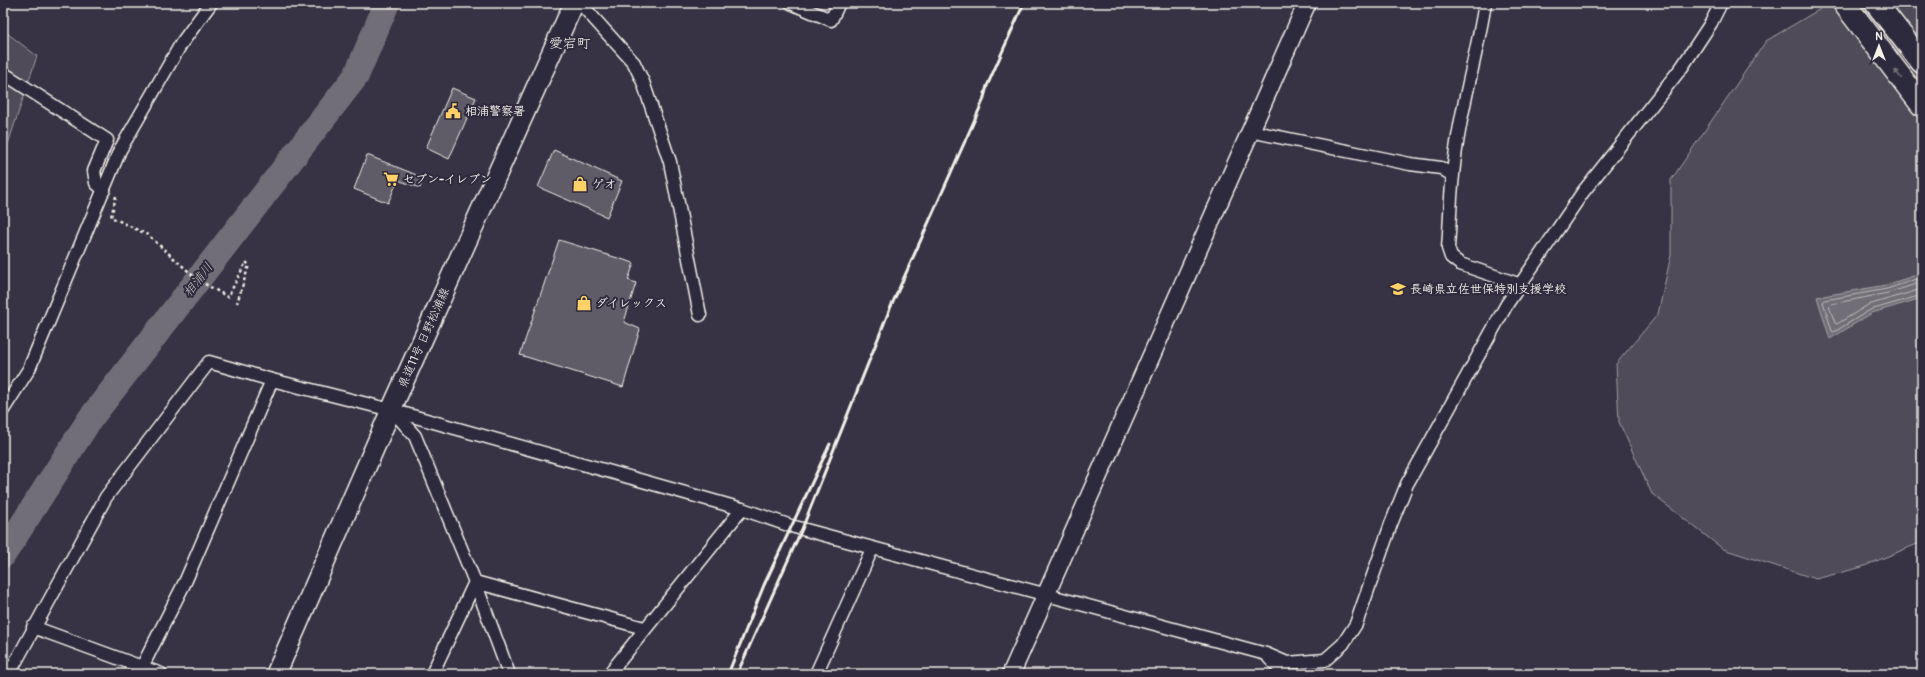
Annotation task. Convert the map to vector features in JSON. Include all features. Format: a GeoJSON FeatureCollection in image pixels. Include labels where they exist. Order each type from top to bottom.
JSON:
{"type":"FeatureCollection","features":[{"type":"Feature","properties":{"kind":"highway"},"geometry":{"type":"LineString","coordinates":[[1844,3],[1922,106]]}},
{"type":"Feature","properties":{"kind":"highway"},"geometry":{"type":"LineString","coordinates":[[1876,3],[1922,62]]}},
{"type":"Feature","properties":{"kind":"main road","name":"県道11号 日野松浦線"},"geometry":{"type":"LineString","coordinates":[[276,674],[574,3]]}},
{"type":"Feature","properties":{"kind":"street"},"geometry":{"type":"LineString","coordinates":[[3,410],[29,370],[120,150],[178,50],[211,3]]}},
{"type":"Feature","properties":{"kind":"street"},"geometry":{"type":"LineString","coordinates":[[580,3],[634,63],[643,82],[670,162],[700,315]]}},
{"type":"Feature","properties":{"kind":"street"},"geometry":{"type":"LineString","coordinates":[[791,3],[831,20],[839,3]]}},
{"type":"Feature","properties":{"kind":"street"},"geometry":{"type":"LineString","coordinates":[[1011,674],[1307,3]]}},
{"type":"Feature","properties":{"kind":"street"},"geometry":{"type":"LineString","coordinates":[[1485,3],[1480,33],[1464,101],[1452,175],[1448,248],[1451,257],[1460,264],[1520,285]]}},
{"type":"Feature","properties":{"kind":"street"},"geometry":{"type":"LineString","coordinates":[[9,674],[33,627],[106,497],[209,362],[272,380],[392,410],[742,509],[791,526],[872,549],[1046,594],[1266,654],[1287,663],[1324,660],[1343,644],[1356,624],[1407,484],[1507,304],[1583,192],[1682,68],[1711,23],[1721,3]]}},
{"type":"Feature","properties":{"kind":"street"},"geometry":{"type":"LineString","coordinates":[[3,73],[106,140],[94,171],[96,183],[104,190]]}},
{"type":"Feature","properties":{"kind":"street"},"geometry":{"type":"LineString","coordinates":[[1250,131],[1410,164],[1440,168],[1452,175]]}},
{"type":"Feature","properties":{"kind":"street"},"geometry":{"type":"LineString","coordinates":[[142,667],[186,580],[272,380]]}},
{"type":"Feature","properties":{"kind":"street"},"geometry":{"type":"LineString","coordinates":[[392,410],[415,436],[475,582],[509,674]]}},
{"type":"Feature","properties":{"kind":"street"},"geometry":{"type":"LineString","coordinates":[[609,674],[644,628],[655,617],[742,509]]}},
{"type":"Feature","properties":{"kind":"street"},"geometry":{"type":"LineString","coordinates":[[816,674],[872,549]]}},
{"type":"Feature","properties":{"kind":"street"},"geometry":{"type":"LineString","coordinates":[[475,582],[644,628]]}},
{"type":"Feature","properties":{"kind":"street"},"geometry":{"type":"LineString","coordinates":[[432,674],[475,582]]}},
{"type":"Feature","properties":{"kind":"street"},"geometry":{"type":"LineString","coordinates":[[33,627],[161,674]]}},
{"type":"Feature","properties":{"kind":"street"},"geometry":{"type":"LineString","coordinates":[[1266,654],[1285,674]]}},
{"type":"Feature","properties":{"kind":"path"},"geometry":{"type":"LineString","coordinates":[[111,217],[148,235],[198,280],[228,297],[246,262],[249,265],[237,303]]}},
{"type":"Feature","properties":{"kind":"shaded area"},"geometry":{"type":"Polygon","coordinates":[[[1820,3],[1922,3],[1922,542],[1862,567],[1816,579],[1723,549],[1652,494],[1619,422],[1616,364],[1658,314],[1671,255],[1671,180],[1766,41],[1820,9],[1820,3]]]}},
{"type":"Feature","properties":{"kind":"shaded area"},"geometry":{"type":"Polygon","coordinates":[[[3,30],[37,56],[3,159],[3,30]]]}},
{"type":"Feature","properties":{"kind":"water"},"geometry":{"type":"Polygon","coordinates":[[[1922,273],[1922,298],[1872,313],[1830,339],[1817,297],[1886,285],[1922,273]]]}},
{"type":"Feature","properties":{"kind":"building","name":"相浦警察署"},"geometry":{"type":"Polygon","coordinates":[[[452,88],[476,98],[449,159],[426,148],[452,88]]]}},
{"type":"Feature","properties":{"kind":"building","name":"ゲオ"},"geometry":{"type":"Polygon","coordinates":[[[554,150],[622,181],[607,217],[538,187],[554,150]]]}},
{"type":"Feature","properties":{"kind":"building","name":"セブン-イレブン"},"geometry":{"type":"Polygon","coordinates":[[[367,155],[424,178],[420,188],[398,180],[388,203],[354,189],[367,155]]]}},
{"type":"Feature","properties":{"kind":"building","name":"ダイレックス"},"geometry":{"type":"Polygon","coordinates":[[[559,240],[634,263],[628,280],[636,283],[624,322],[640,329],[623,387],[520,355],[559,240]]]}},
{"type":"Feature","properties":{"kind":"waterway","name":"相浦川"},"geometry":{"type":"LineString","coordinates":[[3,555],[90,419],[356,76],[387,3]]}},
{"type":"Feature","properties":{"kind":"railway"},"geometry":{"type":"LineString","coordinates":[[737,674],[802,529],[889,311],[983,101],[987,86],[1024,3]]}},
{"type":"Feature","properties":{"kind":"railway"},"geometry":{"type":"LineString","coordinates":[[728,674],[764,585],[830,444]]}},
{"type":"Feature","properties":{"kind":"place","name":"相浦警察署"},"geometry":{"type":"Point","coordinates":[453,111]}},
{"type":"Feature","properties":{"kind":"place","name":"セブン-イレブン"},"geometry":{"type":"Point","coordinates":[391,179]}},
{"type":"Feature","properties":{"kind":"place","name":"ゲオ"},"geometry":{"type":"Point","coordinates":[580,184]}},
{"type":"Feature","properties":{"kind":"place","name":"長崎県立佐世保特別支援学校"},"geometry":{"type":"Point","coordinates":[1398,289]}},
{"type":"Feature","properties":{"kind":"place","name":"ダイレックス"},"geometry":{"type":"Point","coordinates":[584,303]}},
{"type":"Feature","properties":{"kind":"district","name":"愛宕町"},"geometry":{"type":"Point","coordinates":[570,43]}}]}
